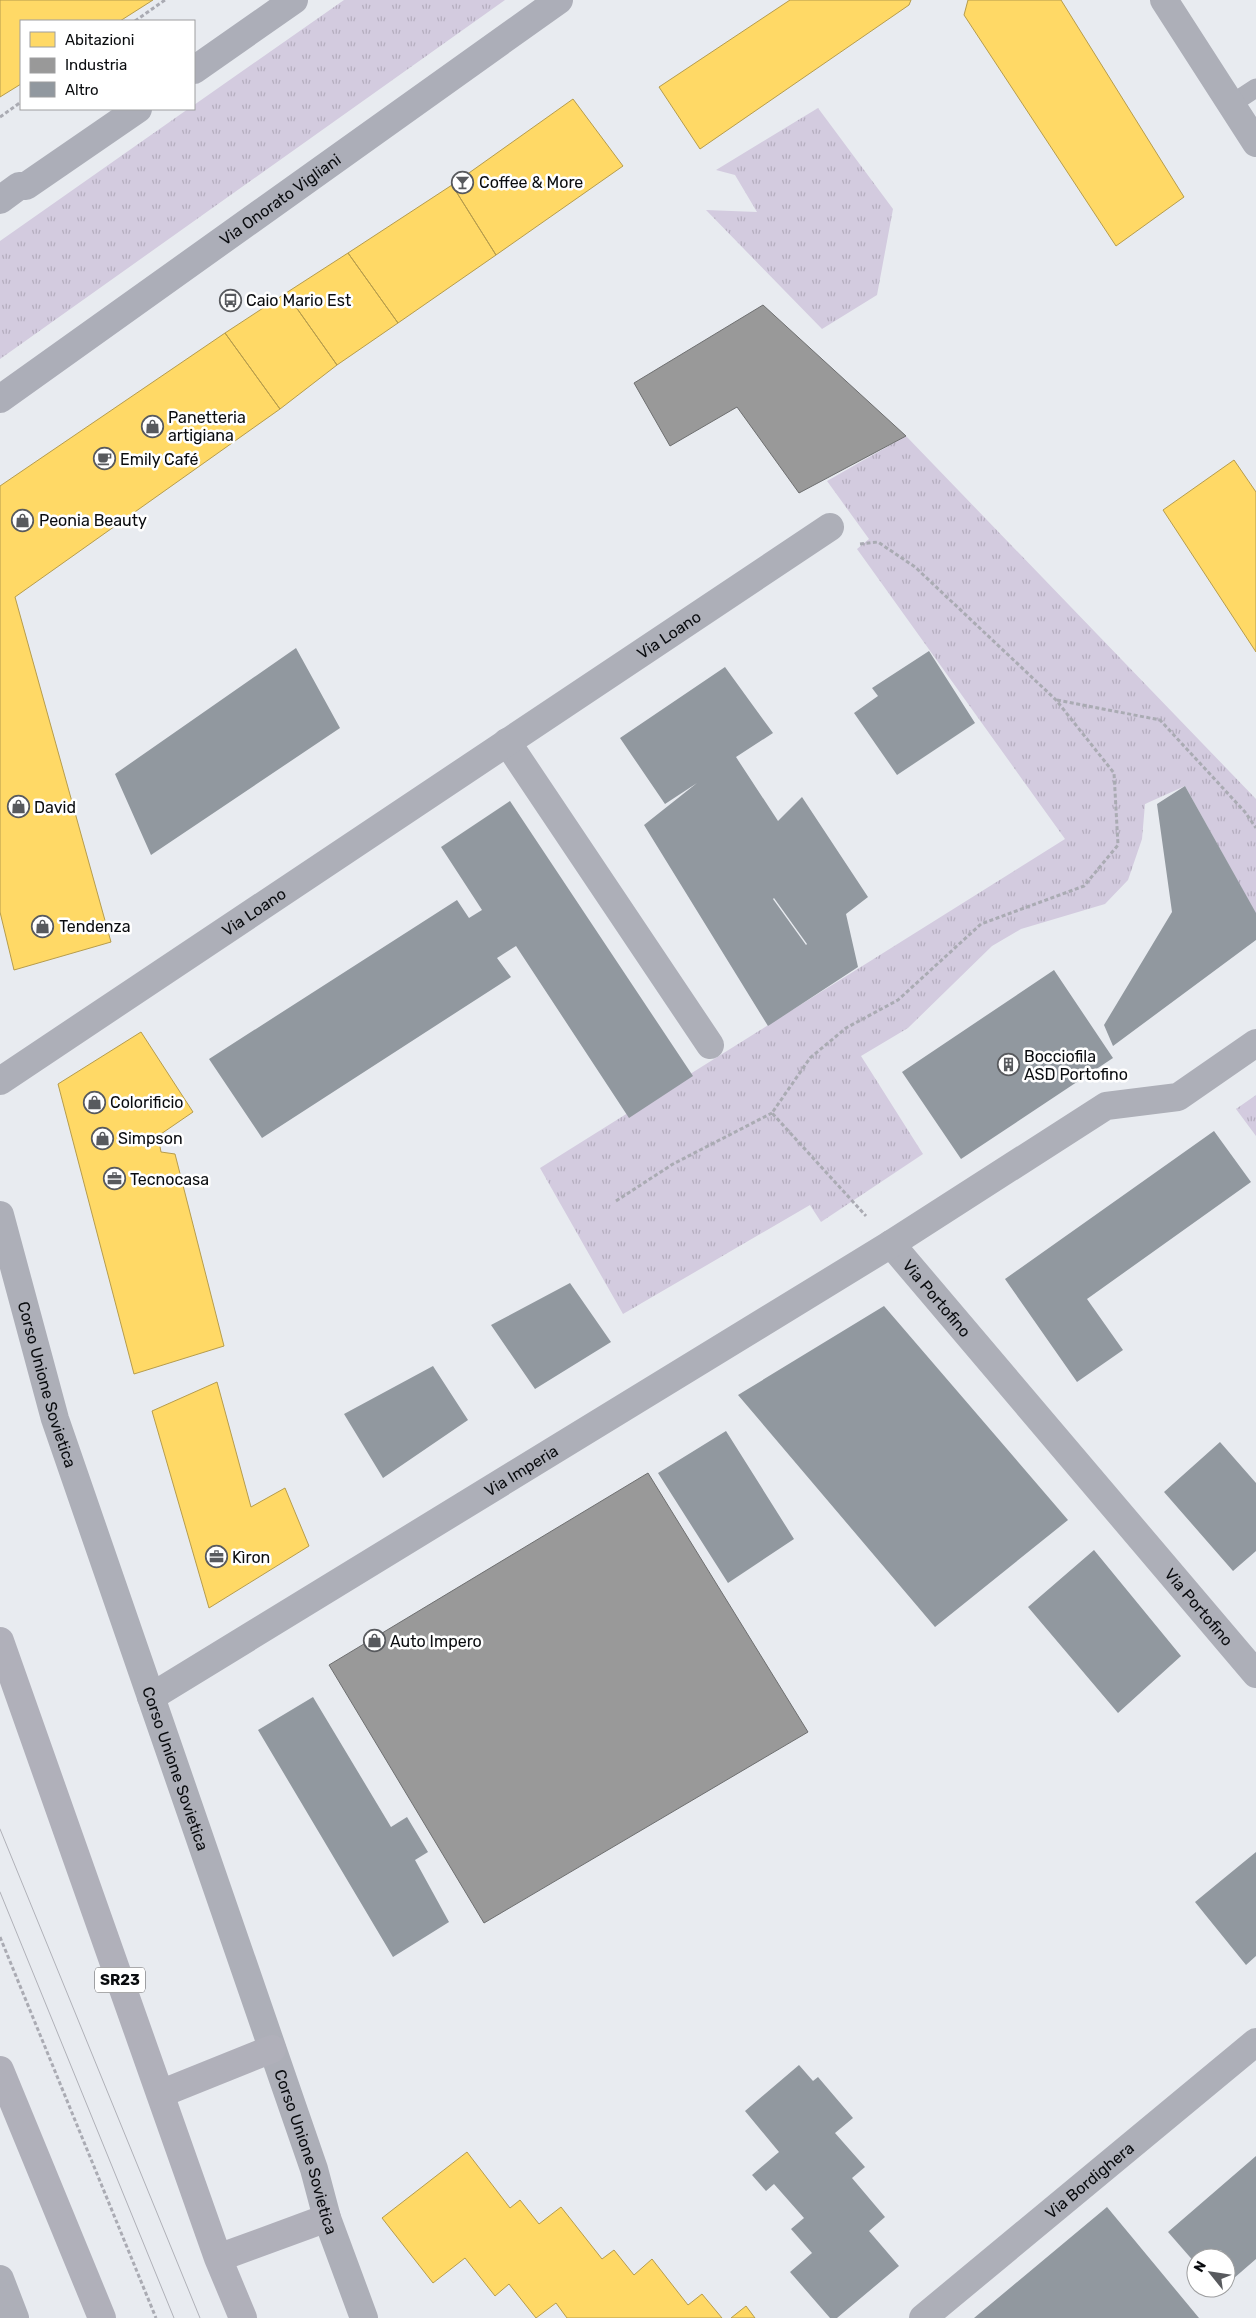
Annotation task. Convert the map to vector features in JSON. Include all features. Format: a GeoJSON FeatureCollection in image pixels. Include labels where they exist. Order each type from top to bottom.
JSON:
{"type":"FeatureCollection","features":[{"type":"Feature","properties":{"kind":"main road"},"geometry":{"type":"LineString","coordinates":[[195,69],[294,0]]}},
{"type":"Feature","properties":{"kind":"main road","name":"Via Onorato Vigliani"},"geometry":{"type":"LineString","coordinates":[[0,399],[559,0]]}},
{"type":"Feature","properties":{"kind":"main road"},"geometry":{"type":"LineString","coordinates":[[0,200],[18,186],[26,186],[137,110]]}},
{"type":"Feature","properties":{"kind":"main road"},"geometry":{"type":"LineString","coordinates":[[0,382],[31,377]]}},
{"type":"Feature","properties":{"kind":"main road","name":"SR23"},"geometry":{"type":"LineString","coordinates":[[0,1641],[218,2258],[243,2318]]}},
{"type":"Feature","properties":{"kind":"main road"},"geometry":{"type":"LineString","coordinates":[[160,2094],[272,2049]]}},
{"type":"Feature","properties":{"kind":"main road"},"geometry":{"type":"LineString","coordinates":[[0,2070],[102,2318]]}},
{"type":"Feature","properties":{"kind":"main road"},"geometry":{"type":"LineString","coordinates":[[218,2258],[327,2218]]}},
{"type":"Feature","properties":{"kind":"street"},"geometry":{"type":"LineString","coordinates":[[1164,0],[1256,143]]}},
{"type":"Feature","properties":{"kind":"street","name":"Via Loano"},"geometry":{"type":"LineString","coordinates":[[0,1081],[830,527]]}},
{"type":"Feature","properties":{"kind":"street"},"geometry":{"type":"LineString","coordinates":[[506,742],[710,1046]]}},
{"type":"Feature","properties":{"kind":"street","name":"Via Portofino"},"geometry":{"type":"LineString","coordinates":[[1256,1043],[1178,1097],[1106,1106],[892,1244],[1256,1674]]}},
{"type":"Feature","properties":{"kind":"street","name":"Corso Unione Sovietica"},"geometry":{"type":"LineString","coordinates":[[0,1215],[55,1418],[314,2169],[327,2218],[364,2318]]}},
{"type":"Feature","properties":{"kind":"street","name":"Via Imperia"},"geometry":{"type":"LineString","coordinates":[[151,1697],[892,1244]]}},
{"type":"Feature","properties":{"kind":"street","name":"Via Bordighera"},"geometry":{"type":"LineString","coordinates":[[923,2318],[1256,2042]]}},
{"type":"Feature","properties":{"kind":"street"},"geometry":{"type":"LineString","coordinates":[[0,2279],[15,2318]]}},
{"type":"Feature","properties":{"kind":"lane"},"geometry":{"type":"LineString","coordinates":[[1230,105],[1256,88]]}},
{"type":"Feature","properties":{"kind":"path"},"geometry":{"type":"LineString","coordinates":[[136,20],[165,0]]}},
{"type":"Feature","properties":{"kind":"path"},"geometry":{"type":"LineString","coordinates":[[0,117],[20,103]]}},
{"type":"Feature","properties":{"kind":"path"},"geometry":{"type":"LineString","coordinates":[[616,1201],[674,1164],[772,1113],[810,1058],[846,1028],[898,1000],[981,924],[1084,886],[1118,845],[1114,773],[1056,700],[915,567],[878,542],[842,546],[830,527]]}},
{"type":"Feature","properties":{"kind":"path"},"geometry":{"type":"LineString","coordinates":[[1056,700],[1160,720],[1245,812],[1256,828]]}},
{"type":"Feature","properties":{"kind":"path"},"geometry":{"type":"LineString","coordinates":[[772,1113],[892,1244]]}},
{"type":"Feature","properties":{"kind":"path"},"geometry":{"type":"LineString","coordinates":[[0,1937],[156,2318]]}},
{"type":"Feature","properties":{"kind":"green space"},"geometry":{"type":"Polygon","coordinates":[[[344,0],[505,0],[0,359],[0,241],[187,110],[195,110],[195,104],[344,0]]]}},
{"type":"Feature","properties":{"kind":"green space"},"geometry":{"type":"Polygon","coordinates":[[[818,108],[893,209],[877,295],[822,329],[706,210],[757,212],[735,175],[716,170],[818,108]]]}},
{"type":"Feature","properties":{"kind":"green space"},"geometry":{"type":"Polygon","coordinates":[[[906,436],[1256,799],[1256,914],[1185,786],[1145,804],[1142,839],[1128,880],[1105,904],[1021,929],[992,946],[908,1028],[861,1056],[923,1154],[821,1222],[810,1205],[623,1314],[540,1168],[1065,839],[857,549],[869,539],[827,481],[906,436]]]}},
{"type":"Feature","properties":{"kind":"green space"},"geometry":{"type":"Polygon","coordinates":[[[1256,1095],[1256,1136],[1236,1109],[1256,1095]]]}},
{"type":"Feature","properties":{"kind":"building: Abitazioni"},"geometry":{"type":"Polygon","coordinates":[[[0,0],[153,0],[122,20],[20,20],[20,85],[0,97],[0,0]]]}},
{"type":"Feature","properties":{"kind":"building: Abitazioni"},"geometry":{"type":"Polygon","coordinates":[[[790,0],[911,0],[909,5],[700,149],[659,87],[790,0]]]}},
{"type":"Feature","properties":{"kind":"building: Abitazioni"},"geometry":{"type":"Polygon","coordinates":[[[968,0],[1061,0],[1184,197],[1116,246],[964,15],[968,0]]]}},
{"type":"Feature","properties":{"kind":"building: Abitazioni"},"geometry":{"type":"Polygon","coordinates":[[[573,99],[623,166],[496,255],[452,185],[573,99]]]}},
{"type":"Feature","properties":{"kind":"building: Abitazioni"},"geometry":{"type":"Polygon","coordinates":[[[452,185],[496,255],[398,323],[348,253],[452,185]]]}},
{"type":"Feature","properties":{"kind":"building: Abitazioni"},"geometry":{"type":"Polygon","coordinates":[[[348,253],[398,323],[337,365],[286,293],[348,253]]]}},
{"type":"Feature","properties":{"kind":"building: Abitazioni"},"geometry":{"type":"Polygon","coordinates":[[[286,293],[337,365],[280,409],[225,333],[286,293]]]}},
{"type":"Feature","properties":{"kind":"building: Abitazioni"},"geometry":{"type":"Polygon","coordinates":[[[225,333],[280,409],[15,597],[111,942],[14,970],[0,912],[0,486],[225,333]]]}},
{"type":"Feature","properties":{"kind":"building: Abitazioni"},"geometry":{"type":"Polygon","coordinates":[[[1234,460],[1256,492],[1256,652],[1163,510],[1234,460]]]}},
{"type":"Feature","properties":{"kind":"building: Abitazioni"},"geometry":{"type":"Polygon","coordinates":[[[141,1032],[193,1112],[158,1136],[161,1152],[175,1154],[224,1346],[134,1374],[58,1084],[141,1032]]]}},
{"type":"Feature","properties":{"kind":"building: Abitazioni"},"geometry":{"type":"Polygon","coordinates":[[[217,1382],[251,1507],[285,1488],[309,1546],[209,1608],[152,1411],[217,1382]]]}},
{"type":"Feature","properties":{"kind":"building: Abitazioni"},"geometry":{"type":"Polygon","coordinates":[[[467,2152],[510,2208],[520,2200],[539,2224],[561,2207],[602,2259],[614,2250],[634,2275],[652,2259],[688,2305],[702,2294],[722,2318],[567,2318],[556,2303],[536,2318],[509,2284],[495,2296],[465,2258],[433,2283],[382,2218],[467,2152]]]}},
{"type":"Feature","properties":{"kind":"building: Abitazioni"},"geometry":{"type":"Polygon","coordinates":[[[746,2306],[755,2318],[731,2318],[746,2306]]]}},
{"type":"Feature","properties":{"kind":"building: Industria"},"geometry":{"type":"Polygon","coordinates":[[[763,305],[906,436],[799,493],[737,407],[670,446],[634,383],[763,305]]]}},
{"type":"Feature","properties":{"kind":"building: Industria"},"geometry":{"type":"Polygon","coordinates":[[[648,1473],[808,1732],[484,1923],[329,1665],[648,1473]]]}},
{"type":"Feature","properties":{"kind":"building: Altro"},"geometry":{"type":"Polygon","coordinates":[[[296,648],[340,728],[151,855],[115,774],[296,648]]]}},
{"type":"Feature","properties":{"kind":"building: Altro"},"geometry":{"type":"Polygon","coordinates":[[[929,651],[975,723],[897,775],[854,713],[878,696],[872,688],[929,651]]]}},
{"type":"Feature","properties":{"kind":"building: Altro"},"geometry":{"type":"Polygon","coordinates":[[[725,667],[773,733],[736,757],[778,821],[802,797],[868,897],[846,914],[858,967],[768,1026],[644,825],[697,783],[665,804],[620,738],[725,667]],[[774,898],[806,945],[807,944],[774,898]]]}},
{"type":"Feature","properties":{"kind":"building: Altro"},"geometry":{"type":"Polygon","coordinates":[[[1185,786],[1256,913],[1256,940],[1113,1046],[1104,1025],[1172,912],[1157,804],[1185,786]]]}},
{"type":"Feature","properties":{"kind":"building: Altro"},"geometry":{"type":"Polygon","coordinates":[[[510,801],[693,1076],[629,1118],[516,946],[497,958],[511,977],[262,1138],[209,1059],[457,900],[469,918],[482,910],[441,847],[510,801]]]}},
{"type":"Feature","properties":{"kind":"building: Altro","name":"Bocciofila ASD Portofino"},"geometry":{"type":"Polygon","coordinates":[[[1054,970],[1113,1058],[961,1159],[902,1072],[1054,970]]]}},
{"type":"Feature","properties":{"kind":"building: Altro"},"geometry":{"type":"Polygon","coordinates":[[[1214,1131],[1251,1182],[1087,1299],[1123,1350],[1077,1382],[1005,1279],[1214,1131]]]}},
{"type":"Feature","properties":{"kind":"building: Altro"},"geometry":{"type":"Polygon","coordinates":[[[570,1283],[611,1342],[535,1389],[491,1325],[570,1283]]]}},
{"type":"Feature","properties":{"kind":"building: Altro"},"geometry":{"type":"Polygon","coordinates":[[[884,1306],[1068,1520],[935,1627],[738,1395],[884,1306]]]}},
{"type":"Feature","properties":{"kind":"building: Altro"},"geometry":{"type":"Polygon","coordinates":[[[433,1366],[468,1420],[383,1478],[344,1414],[433,1366]]]}},
{"type":"Feature","properties":{"kind":"building: Altro"},"geometry":{"type":"Polygon","coordinates":[[[726,1431],[794,1539],[728,1583],[658,1473],[726,1431]]]}},
{"type":"Feature","properties":{"kind":"building: Altro"},"geometry":{"type":"Polygon","coordinates":[[[1220,1442],[1256,1483],[1256,1551],[1233,1571],[1164,1492],[1220,1442]]]}},
{"type":"Feature","properties":{"kind":"building: Altro"},"geometry":{"type":"Polygon","coordinates":[[[1094,1550],[1181,1656],[1118,1713],[1028,1607],[1094,1550]]]}},
{"type":"Feature","properties":{"kind":"building: Altro"},"geometry":{"type":"Polygon","coordinates":[[[313,1697],[391,1827],[407,1817],[428,1852],[415,1860],[449,1922],[393,1957],[258,1730],[313,1697]]]}},
{"type":"Feature","properties":{"kind":"building: Altro"},"geometry":{"type":"Polygon","coordinates":[[[1256,1852],[1256,1956],[1246,1965],[1195,1902],[1256,1852]]]}},
{"type":"Feature","properties":{"kind":"building: Altro"},"geometry":{"type":"Polygon","coordinates":[[[799,2065],[813,2081],[818,2077],[853,2118],[835,2133],[865,2167],[852,2178],[885,2217],[869,2231],[899,2266],[837,2318],[830,2318],[790,2272],[812,2253],[791,2229],[804,2218],[774,2184],[766,2191],[752,2175],[779,2152],[745,2111],[799,2065]]]}},
{"type":"Feature","properties":{"kind":"building: Altro"},"geometry":{"type":"Polygon","coordinates":[[[1256,2156],[1256,2259],[1236,2276],[1236,2248],[1186,2248],[1186,2253],[1168,2232],[1256,2156]]]}},
{"type":"Feature","properties":{"kind":"building: Altro"},"geometry":{"type":"Polygon","coordinates":[[[1107,2207],[1199,2318],[974,2318],[1107,2207]]]}},
{"type":"Feature","properties":{"kind":"tram line"},"geometry":{"type":"LineString","coordinates":[[0,1829],[200,2318]]}},
{"type":"Feature","properties":{"kind":"tram line"},"geometry":{"type":"LineString","coordinates":[[0,1892],[174,2318]]}},
{"type":"Feature","properties":{"kind":"place","name":"Coffee & More"},"geometry":{"type":"Point","coordinates":[463,182]}},
{"type":"Feature","properties":{"kind":"place","name":"Caio Mario Est"},"geometry":{"type":"Point","coordinates":[230,300]}},
{"type":"Feature","properties":{"kind":"place","name":"Panetteria artigiana"},"geometry":{"type":"Point","coordinates":[152,426]}},
{"type":"Feature","properties":{"kind":"place","name":"Emily Café"},"geometry":{"type":"Point","coordinates":[104,459]}},
{"type":"Feature","properties":{"kind":"place","name":"Peonia Beauty"},"geometry":{"type":"Point","coordinates":[23,520]}},
{"type":"Feature","properties":{"kind":"place","name":"David"},"geometry":{"type":"Point","coordinates":[18,807]}},
{"type":"Feature","properties":{"kind":"place","name":"Tendenza"},"geometry":{"type":"Point","coordinates":[43,926]}},
{"type":"Feature","properties":{"kind":"place","name":"Bocciofila ASD Portofino"},"geometry":{"type":"Point","coordinates":[1008,1065]}},
{"type":"Feature","properties":{"kind":"place","name":"Colorificio"},"geometry":{"type":"Point","coordinates":[94,1102]}},
{"type":"Feature","properties":{"kind":"place","name":"Simpson"},"geometry":{"type":"Point","coordinates":[102,1138]}},
{"type":"Feature","properties":{"kind":"place","name":"Tecnocasa"},"geometry":{"type":"Point","coordinates":[114,1179]}},
{"type":"Feature","properties":{"kind":"place","name":"Kìron"},"geometry":{"type":"Point","coordinates":[216,1557]}},
{"type":"Feature","properties":{"kind":"place","name":"Auto Impero"},"geometry":{"type":"Point","coordinates":[374,1641]}}]}
